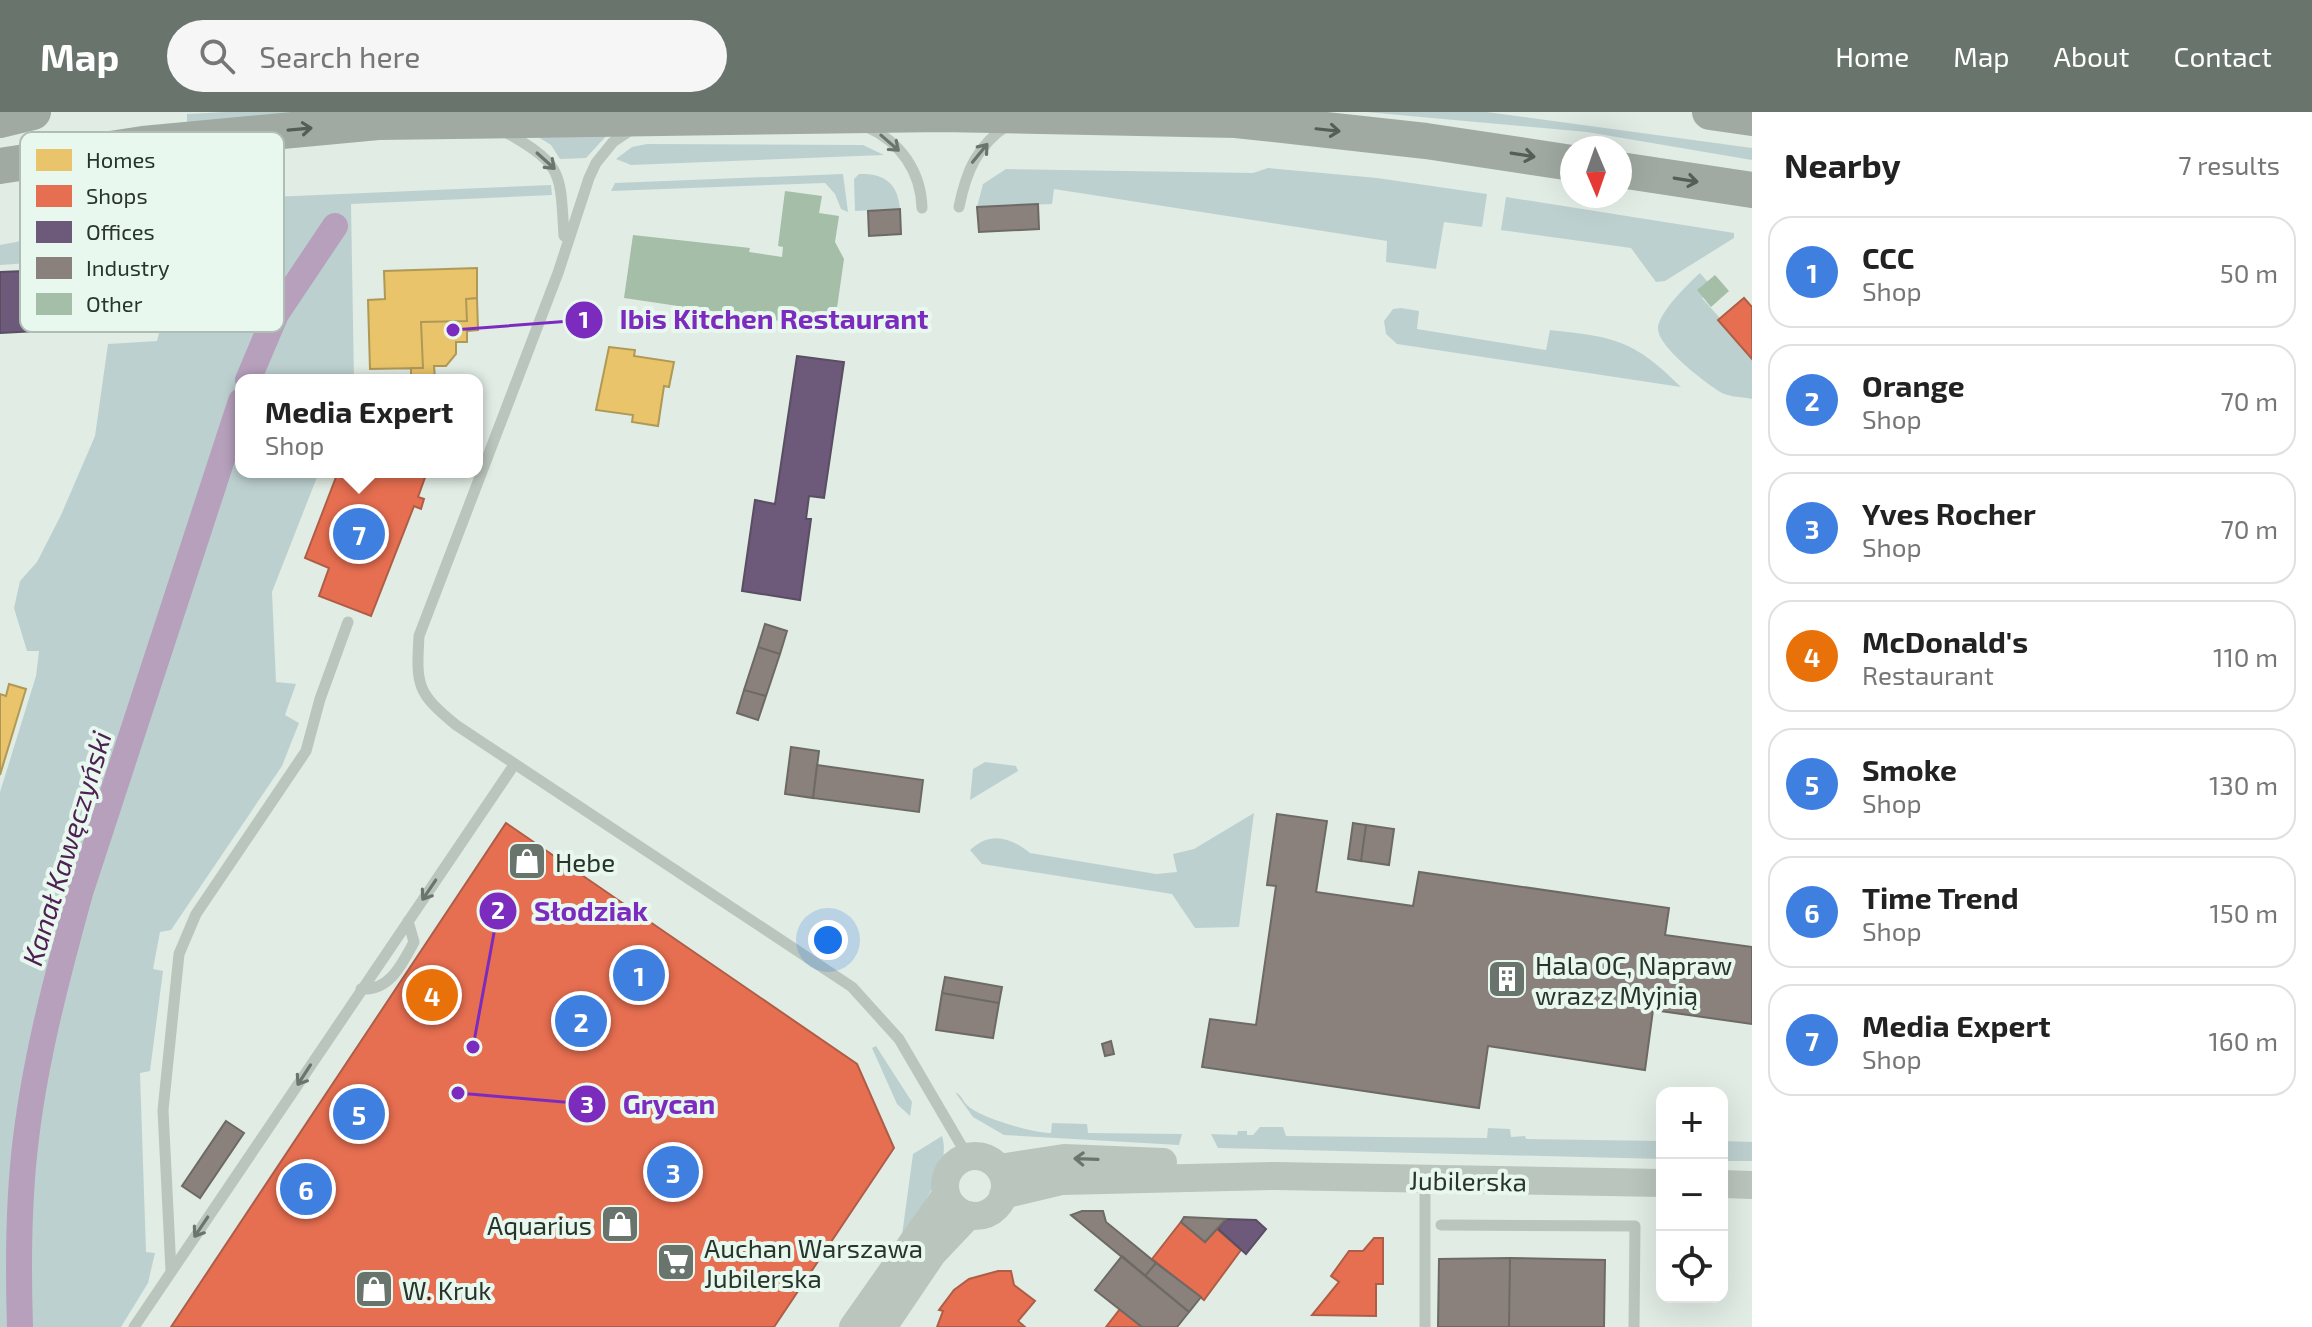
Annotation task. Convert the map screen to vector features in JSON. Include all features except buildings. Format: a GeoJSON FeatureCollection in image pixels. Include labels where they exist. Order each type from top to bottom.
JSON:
{"type":"FeatureCollection","features":[{"type":"Feature","properties":{"kind":"main road"},"geometry":{"type":"LineString","coordinates":[[0,120],[33,112]]}},
{"type":"Feature","properties":{"kind":"main road"},"geometry":{"type":"LineString","coordinates":[[1710,112],[1752,118]]}},
{"type":"Feature","properties":{"kind":"main road"},"geometry":{"type":"LineString","coordinates":[[271,132],[378,122],[481,118],[1025,115],[1236,120],[1426,141],[1560,161]]}},
{"type":"Feature","properties":{"kind":"main road"},"geometry":{"type":"LineString","coordinates":[[0,166],[20,163]]}},
{"type":"Feature","properties":{"kind":"main road"},"geometry":{"type":"LineString","coordinates":[[1632,172],[1752,190]]}},
{"type":"Feature","properties":{"kind":"street"},"geometry":{"type":"LineString","coordinates":[[968,1157],[987,1159],[1001,1182],[988,1213],[969,1215],[955,1208],[946,1195],[945,1185],[952,1168],[968,1157]]}},
{"type":"Feature","properties":{"kind":"street","name":"Jubilerska"},"geometry":{"type":"LineString","coordinates":[[1001,1182],[1275,1176],[1656,1183]]}},
{"type":"Feature","properties":{"kind":"street"},"geometry":{"type":"LineString","coordinates":[[1728,1184],[1752,1185]]}},
{"type":"Feature","properties":{"kind":"street"},"geometry":{"type":"LineString","coordinates":[[853,1327],[946,1195]]}},
{"type":"Feature","properties":{"kind":"street"},"geometry":{"type":"LineString","coordinates":[[883,1327],[933,1253],[969,1215]]}},
{"type":"Feature","properties":{"kind":"lane"},"geometry":{"type":"LineString","coordinates":[[483,469],[558,273],[565,243],[596,163],[613,142],[652,115]]}},
{"type":"Feature","properties":{"kind":"lane"},"geometry":{"type":"LineString","coordinates":[[821,115],[872,128],[892,142],[914,171],[921,189],[922,208]]}},
{"type":"Feature","properties":{"kind":"lane"},"geometry":{"type":"LineString","coordinates":[[959,207],[973,160],[995,134],[1025,115]]}},
{"type":"Feature","properties":{"kind":"lane"},"geometry":{"type":"LineString","coordinates":[[481,118],[554,164],[559,178],[565,243]]}},
{"type":"Feature","properties":{"kind":"lane"},"geometry":{"type":"LineString","coordinates":[[480,478],[419,636],[417,675],[425,697],[456,725],[514,765],[852,987],[899,1039],[968,1157]]}},
{"type":"Feature","properties":{"kind":"lane"},"geometry":{"type":"LineString","coordinates":[[171,1271],[163,1110],[179,954],[196,914],[306,751],[320,699],[348,622]]}},
{"type":"Feature","properties":{"kind":"lane"},"geometry":{"type":"LineString","coordinates":[[134,1327],[514,765]]}},
{"type":"Feature","properties":{"kind":"lane"},"geometry":{"type":"LineString","coordinates":[[361,989],[374,990],[391,979],[414,942],[408,921]]}},
{"type":"Feature","properties":{"kind":"lane"},"geometry":{"type":"LineString","coordinates":[[1425,1179],[1425,1327]]}},
{"type":"Feature","properties":{"kind":"lane"},"geometry":{"type":"LineString","coordinates":[[1441,1225],[1635,1226],[1634,1327]]}},
{"type":"Feature","properties":{"kind":"shaded area"},"geometry":{"type":"Polygon","coordinates":[[[311,112],[187,125],[187,114],[311,112]]]}},
{"type":"Feature","properties":{"kind":"shaded area"},"geometry":{"type":"Polygon","coordinates":[[[1366,112],[1487,112],[1752,148],[1752,160],[1632,140],[1632,136],[1366,112]]]}},
{"type":"Feature","properties":{"kind":"shaded area"},"geometry":{"type":"Polygon","coordinates":[[[609,133],[586,158],[560,159],[551,145],[538,137],[609,133]]]}},
{"type":"Feature","properties":{"kind":"shaded area"},"geometry":{"type":"Polygon","coordinates":[[[647,144],[863,145],[884,155],[631,165],[616,159],[632,147],[647,144]]]}},
{"type":"Feature","properties":{"kind":"shaded area"},"geometry":{"type":"Polygon","coordinates":[[[1268,168],[1377,178],[1487,194],[1482,227],[1444,222],[1436,269],[1386,262],[1387,241],[1054,189],[1052,204],[977,207],[983,184],[1006,169],[1253,173],[1268,168]]]}},
{"type":"Feature","properties":{"kind":"shaded area"},"geometry":{"type":"Polygon","coordinates":[[[843,174],[848,212],[841,209],[835,194],[825,183],[611,191],[615,183],[843,174]]]}},
{"type":"Feature","properties":{"kind":"shaded area"},"geometry":{"type":"Polygon","coordinates":[[[859,174],[876,175],[888,181],[896,192],[900,209],[855,211],[854,179],[859,174]]]}},
{"type":"Feature","properties":{"kind":"shaded area"},"geometry":{"type":"Polygon","coordinates":[[[551,185],[552,195],[351,204],[354,374],[235,374],[235,478],[317,478],[272,592],[276,682],[296,684],[285,715],[299,723],[282,766],[171,930],[160,932],[153,969],[163,971],[150,1071],[140,1073],[146,1252],[155,1253],[148,1283],[121,1327],[0,1327],[0,792],[36,676],[39,651],[27,651],[14,608],[20,581],[37,562],[95,436],[108,344],[157,341],[159,332],[284,332],[284,196],[551,185]]]}},
{"type":"Feature","properties":{"kind":"shaded area"},"geometry":{"type":"Polygon","coordinates":[[[1506,197],[1560,206],[1560,208],[1734,233],[1734,238],[1665,281],[1656,282],[1631,248],[1501,230],[1506,197]]]}},
{"type":"Feature","properties":{"kind":"shaded area"},"geometry":{"type":"Polygon","coordinates":[[[20,241],[20,264],[0,265],[0,245],[20,241]]]}},
{"type":"Feature","properties":{"kind":"shaded area"},"geometry":{"type":"Polygon","coordinates":[[[1700,273],[1713,288],[1702,298],[1752,354],[1752,399],[1725,394],[1715,388],[1673,354],[1660,335],[1658,327],[1664,313],[1700,273]]]}},
{"type":"Feature","properties":{"kind":"shaded area"},"geometry":{"type":"Polygon","coordinates":[[[1393,309],[1419,311],[1417,329],[1546,350],[1550,330],[1608,339],[1650,359],[1681,387],[1397,344],[1386,334],[1384,321],[1393,309]]]}},
{"type":"Feature","properties":{"kind":"shaded area"},"geometry":{"type":"Polygon","coordinates":[[[985,762],[1016,766],[1018,771],[970,800],[973,769],[985,762]]]}},
{"type":"Feature","properties":{"kind":"shaded area"},"geometry":{"type":"Polygon","coordinates":[[[1254,813],[1239,927],[1195,928],[1172,894],[982,864],[970,850],[985,840],[1000,838],[1030,853],[1156,874],[1177,872],[1173,854],[1194,849],[1254,813]]]}},
{"type":"Feature","properties":{"kind":"shaded area"},"geometry":{"type":"Polygon","coordinates":[[[876,1046],[912,1102],[910,1116],[897,1104],[872,1048],[876,1046]]]}},
{"type":"Feature","properties":{"kind":"shaded area"},"geometry":{"type":"Polygon","coordinates":[[[955,1092],[967,1105],[983,1115],[1032,1130],[1051,1133],[1052,1123],[1087,1124],[1088,1133],[1182,1134],[1179,1145],[1004,1135],[973,1117],[955,1092]]]}},
{"type":"Feature","properties":{"kind":"shaded area"},"geometry":{"type":"Polygon","coordinates":[[[1260,1127],[1283,1127],[1286,1136],[1487,1138],[1488,1128],[1510,1129],[1511,1137],[1525,1136],[1526,1139],[1656,1141],[1656,1159],[1218,1148],[1211,1134],[1237,1135],[1238,1131],[1247,1131],[1247,1135],[1253,1135],[1260,1127]]]}},
{"type":"Feature","properties":{"kind":"shaded area"},"geometry":{"type":"Polygon","coordinates":[[[942,1136],[944,1148],[938,1175],[902,1235],[913,1154],[942,1136]]]}},
{"type":"Feature","properties":{"kind":"shaded area"},"geometry":{"type":"Polygon","coordinates":[[[1728,1141],[1752,1142],[1752,1161],[1728,1161],[1728,1141]]]}},
{"type":"Feature","properties":{"kind":"waterway","name":"Kanał Kawęczyński"},"geometry":{"type":"LineString","coordinates":[[284,302],[335,226]]}},
{"type":"Feature","properties":{"kind":"waterway","name":"Kanał Kawęczyński"},"geometry":{"type":"LineString","coordinates":[[251,374],[268,332]]}},
{"type":"Feature","properties":{"kind":"waterway","name":"Kanał Kawęczyński"},"geometry":{"type":"LineString","coordinates":[[20,1327],[19,1232],[23,1162],[48,1014],[80,893],[235,419]]}},
{"type":"Feature","properties":{"kind":"place","name":"Ibis Kitchen Restaurant"},"geometry":{"type":"Point","coordinates":[453,330]}},
{"type":"Feature","properties":{"kind":"place","name":"Media Expert"},"geometry":{"type":"Point","coordinates":[359,534]}},
{"type":"Feature","properties":{"kind":"place","name":"Hebe"},"geometry":{"type":"Point","coordinates":[527,861]}},
{"type":"Feature","properties":{"kind":"place","name":"CCC"},"geometry":{"type":"Point","coordinates":[639,975]}},
{"type":"Feature","properties":{"kind":"place","name":"Hala OC, Napraw wraz z Myjnią"},"geometry":{"type":"Point","coordinates":[1507,979]}},
{"type":"Feature","properties":{"kind":"place","name":"McDonald's"},"geometry":{"type":"Point","coordinates":[432,995]}},
{"type":"Feature","properties":{"kind":"place","name":"Orange"},"geometry":{"type":"Point","coordinates":[581,1021]}},
{"type":"Feature","properties":{"kind":"place","name":"Słodziak"},"geometry":{"type":"Point","coordinates":[473,1047]}},
{"type":"Feature","properties":{"kind":"place","name":"Grycan"},"geometry":{"type":"Point","coordinates":[458,1093]}},
{"type":"Feature","properties":{"kind":"place","name":"Smoke"},"geometry":{"type":"Point","coordinates":[359,1114]}},
{"type":"Feature","properties":{"kind":"place","name":"Yves Rocher"},"geometry":{"type":"Point","coordinates":[673,1172]}},
{"type":"Feature","properties":{"kind":"place","name":"Time Trend"},"geometry":{"type":"Point","coordinates":[306,1189]}},
{"type":"Feature","properties":{"kind":"place","name":"Aquarius"},"geometry":{"type":"Point","coordinates":[620,1224]}},
{"type":"Feature","properties":{"kind":"place","name":"Auchan Warszawa Jubilerska"},"geometry":{"type":"Point","coordinates":[676,1262]}},
{"type":"Feature","properties":{"kind":"place","name":"W. Kruk"},"geometry":{"type":"Point","coordinates":[374,1289]}}]}
